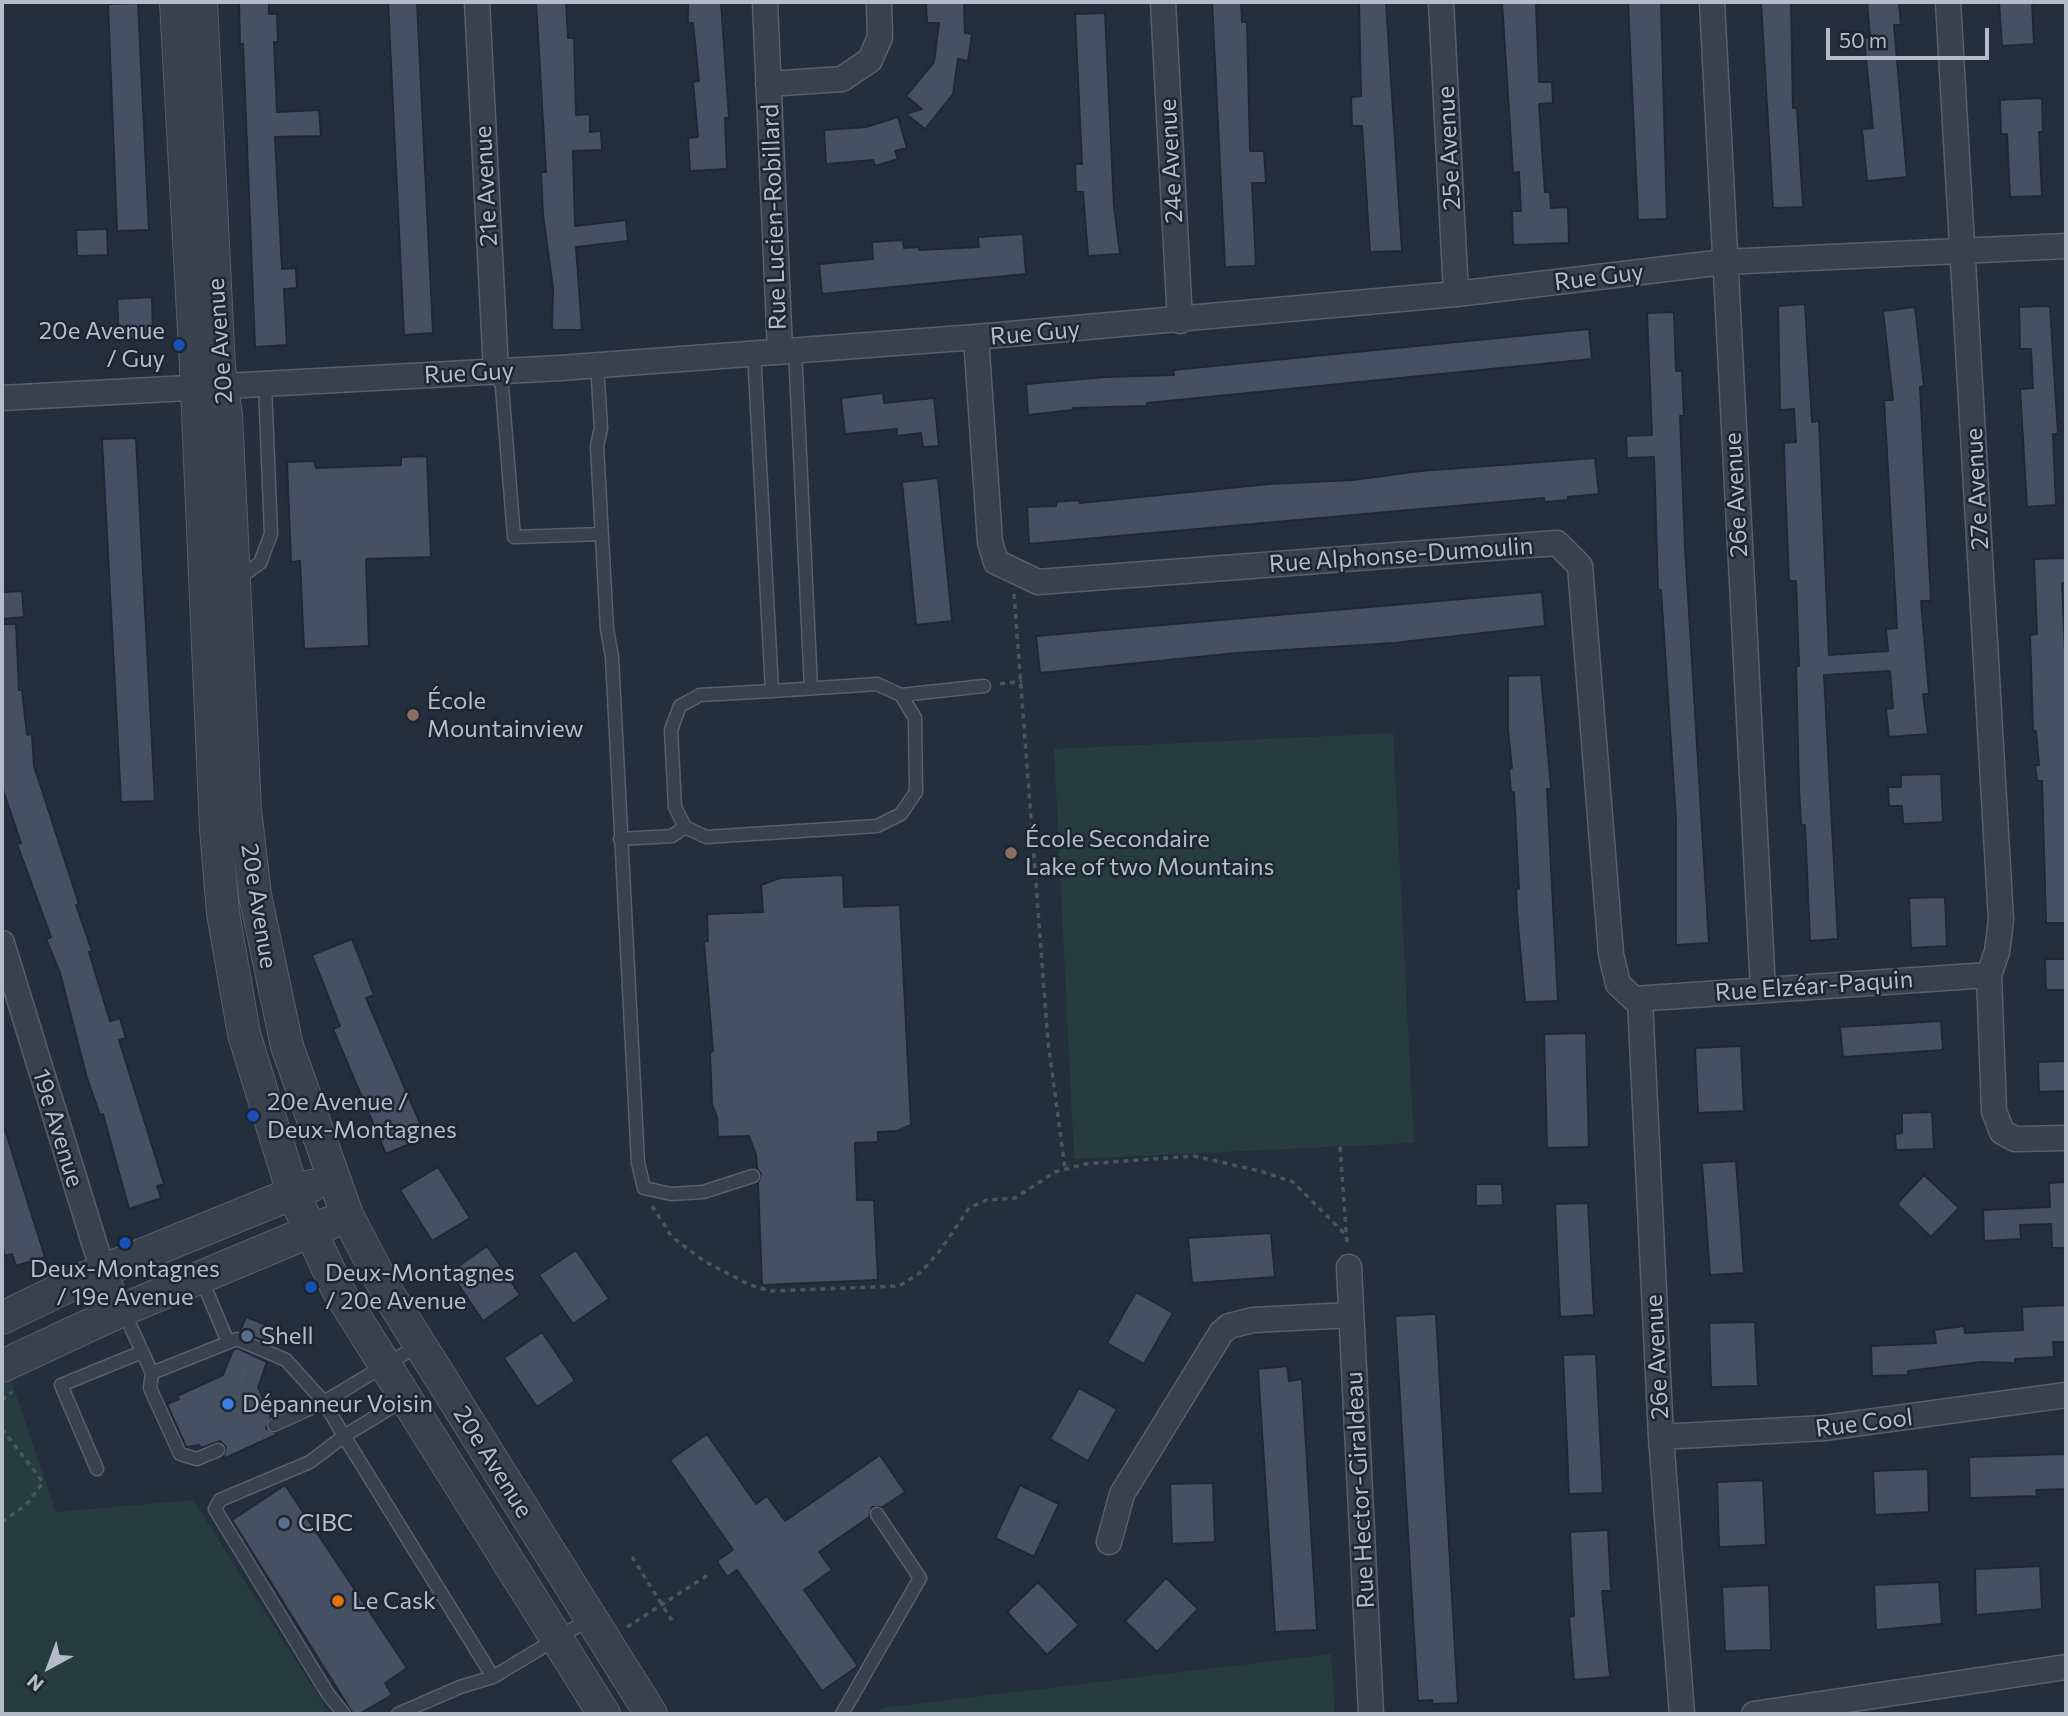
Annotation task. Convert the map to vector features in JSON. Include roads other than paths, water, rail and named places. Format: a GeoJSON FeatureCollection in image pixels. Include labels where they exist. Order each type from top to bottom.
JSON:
{"type":"FeatureCollection","features":[{"type":"Feature","properties":{"kind":"street","name":"20e Avenue"},"geometry":{"type":"LineString","coordinates":[[176,2],[210,388],[234,575],[245,810],[255,895],[288,1046],[347,1215],[387,1292],[651,1714]]}},
{"type":"Feature","properties":{"kind":"street","name":"20e Avenue"},"geometry":{"type":"LineString","coordinates":[[201,2],[210,388],[203,576],[223,913],[244,1034],[293,1193],[347,1306],[604,1714]]}},
{"type":"Feature","properties":{"kind":"street","name":"21e Avenue"},"geometry":{"type":"LineString","coordinates":[[477,2],[496,371]]}},
{"type":"Feature","properties":{"kind":"street","name":"Rue Lucien-Robillard"},"geometry":{"type":"LineString","coordinates":[[765,2],[768,84],[788,350]]}},
{"type":"Feature","properties":{"kind":"street","name":"Rue Lucien-Robillard"},"geometry":{"type":"LineString","coordinates":[[768,84],[842,79],[870,60],[880,37],[879,2]]}},
{"type":"Feature","properties":{"kind":"street","name":"24e Avenue"},"geometry":{"type":"LineString","coordinates":[[1163,2],[1180,321]]}},
{"type":"Feature","properties":{"kind":"street","name":"25e Avenue"},"geometry":{"type":"LineString","coordinates":[[1441,2],[1456,294]]}},
{"type":"Feature","properties":{"kind":"street","name":"26e Avenue"},"geometry":{"type":"LineString","coordinates":[[1712,2],[1763,989]]}},
{"type":"Feature","properties":{"kind":"street","name":"27e Avenue"},"geometry":{"type":"LineString","coordinates":[[1948,2],[2001,920],[1999,945],[1989,975]]}},
{"type":"Feature","properties":{"kind":"street","name":"Rue Guy"},"geometry":{"type":"LineString","coordinates":[[2,398],[597,365],[1180,321],[1456,294],[1724,262],[2066,246]]}},
{"type":"Feature","properties":{"kind":"street","name":"Rue Alphonse-Dumoulin"},"geometry":{"type":"LineString","coordinates":[[976,337],[990,542],[996,562],[1038,582],[1556,543],[1580,566],[1613,970],[1625,993],[1640,1000]]}},
{"type":"Feature","properties":{"kind":"street","name":"19e Avenue"},"geometry":{"type":"LineString","coordinates":[[2,943],[104,1271],[120,1311]]}},
{"type":"Feature","properties":{"kind":"street","name":"Rue Elzéar-Paquin"},"geometry":{"type":"LineString","coordinates":[[1640,1000],[1763,989],[1989,975]]}},
{"type":"Feature","properties":{"kind":"street"},"geometry":{"type":"LineString","coordinates":[[1989,975],[1998,1126],[2015,1139],[2066,1138]]}},
{"type":"Feature","properties":{"kind":"street","name":"26e Avenue"},"geometry":{"type":"LineString","coordinates":[[1640,1000],[1661,1437],[1682,1714]]}},
{"type":"Feature","properties":{"kind":"street"},"geometry":{"type":"LineString","coordinates":[[2,1318],[104,1271],[332,1177]]}},
{"type":"Feature","properties":{"kind":"street"},"geometry":{"type":"LineString","coordinates":[[2,1366],[120,1311],[347,1215]]}},
{"type":"Feature","properties":{"kind":"street","name":"Rue Hector-Giraldeau"},"geometry":{"type":"LineString","coordinates":[[1349,1261],[1371,1714]]}},
{"type":"Feature","properties":{"kind":"street"},"geometry":{"type":"LineString","coordinates":[[1109,1542],[1122,1494],[1221,1333],[1229,1326],[1253,1320],[1351,1315]]}},
{"type":"Feature","properties":{"kind":"street","name":"Rue Cool"},"geometry":{"type":"LineString","coordinates":[[1661,1437],[1824,1428],[2066,1395]]}},
{"type":"Feature","properties":{"kind":"street"},"geometry":{"type":"LineString","coordinates":[[1754,1714],[2066,1667]]}},
{"type":"Feature","properties":{"kind":"lane"},"geometry":{"type":"LineString","coordinates":[[788,350],[811,688]]}},
{"type":"Feature","properties":{"kind":"lane"},"geometry":{"type":"LineString","coordinates":[[754,352],[772,691]]}},
{"type":"Feature","properties":{"kind":"lane"},"geometry":{"type":"LineString","coordinates":[[597,365],[601,428],[597,446],[607,629],[612,657],[635,1147],[644,1188],[671,1195],[703,1192],[753,1176]]}},
{"type":"Feature","properties":{"kind":"lane"},"geometry":{"type":"LineString","coordinates":[[496,371],[502,387],[513,537],[602,534]]}},
{"type":"Feature","properties":{"kind":"lane"},"geometry":{"type":"LineString","coordinates":[[203,576],[246,573],[260,563],[271,534],[265,385]]}},
{"type":"Feature","properties":{"kind":"lane"},"geometry":{"type":"LineString","coordinates":[[901,695],[915,718],[916,792],[901,814],[877,826],[706,837],[685,827],[674,807],[671,730],[680,706],[700,695],[877,684],[901,695],[984,686]]}},
{"type":"Feature","properties":{"kind":"lane"},"geometry":{"type":"LineString","coordinates":[[620,839],[671,836],[685,827]]}},
{"type":"Feature","properties":{"kind":"lane"},"geometry":{"type":"LineString","coordinates":[[201,1278],[228,1342]]}},
{"type":"Feature","properties":{"kind":"lane"},"geometry":{"type":"LineString","coordinates":[[120,1311],[152,1373],[150,1388],[180,1454],[197,1459],[218,1450]]}},
{"type":"Feature","properties":{"kind":"lane"},"geometry":{"type":"LineString","coordinates":[[152,1373],[237,1339],[286,1360],[324,1402],[493,1677]]}},
{"type":"Feature","properties":{"kind":"lane"},"geometry":{"type":"LineString","coordinates":[[274,1425],[324,1402],[419,1344]]}},
{"type":"Feature","properties":{"kind":"lane"},"geometry":{"type":"LineString","coordinates":[[97,1469],[61,1385],[142,1352]]}},
{"type":"Feature","properties":{"kind":"lane"},"geometry":{"type":"LineString","coordinates":[[344,1714],[328,1694],[215,1509],[220,1500],[310,1462],[344,1436],[405,1399]]}},
{"type":"Feature","properties":{"kind":"lane"},"geometry":{"type":"LineString","coordinates":[[842,1714],[920,1578],[877,1514]]}},
{"type":"Feature","properties":{"kind":"lane"},"geometry":{"type":"LineString","coordinates":[[398,1714],[460,1687],[493,1677],[591,1618]]}},
{"type":"Feature","properties":{"kind":"place","name":"20e Avenue / Guy"},"geometry":{"type":"Point","coordinates":[179,345]}},
{"type":"Feature","properties":{"kind":"place","name":"École Mountainview"},"geometry":{"type":"Point","coordinates":[413,715]}},
{"type":"Feature","properties":{"kind":"place","name":"École Secondaire Lake of two Mountains"},"geometry":{"type":"Point","coordinates":[1011,853]}},
{"type":"Feature","properties":{"kind":"place","name":"20e Avenue / Deux-Montagnes"},"geometry":{"type":"Point","coordinates":[253,1116]}},
{"type":"Feature","properties":{"kind":"place","name":"Deux-Montagnes / 19e Avenue"},"geometry":{"type":"Point","coordinates":[125,1243]}},
{"type":"Feature","properties":{"kind":"place","name":"Deux-Montagnes / 20e Avenue"},"geometry":{"type":"Point","coordinates":[311,1287]}},
{"type":"Feature","properties":{"kind":"place","name":"Shell"},"geometry":{"type":"Point","coordinates":[247,1336]}},
{"type":"Feature","properties":{"kind":"place","name":"Dépanneur Voisin"},"geometry":{"type":"Point","coordinates":[228,1404]}},
{"type":"Feature","properties":{"kind":"place","name":"CIBC"},"geometry":{"type":"Point","coordinates":[284,1523]}},
{"type":"Feature","properties":{"kind":"place","name":"Le Cask"},"geometry":{"type":"Point","coordinates":[338,1601]}}]}
